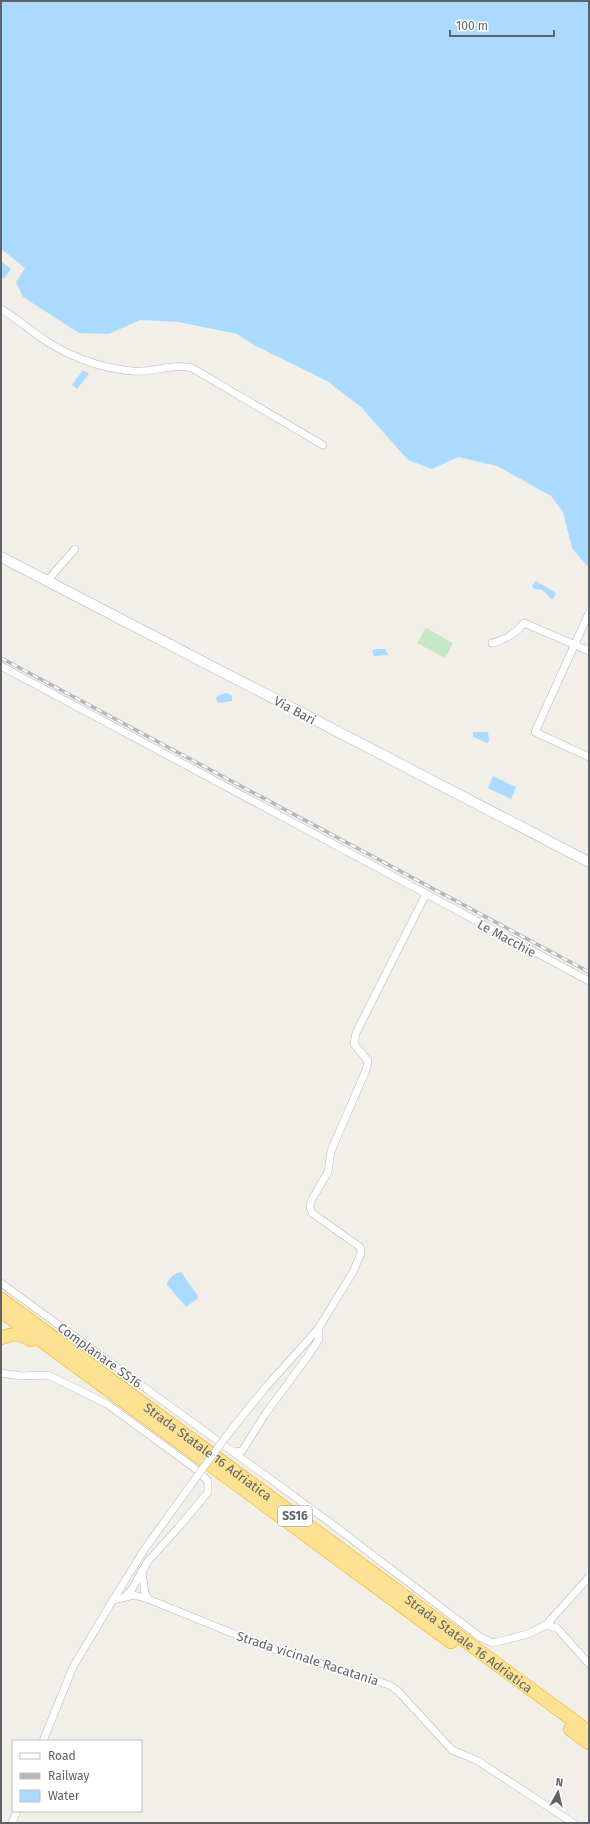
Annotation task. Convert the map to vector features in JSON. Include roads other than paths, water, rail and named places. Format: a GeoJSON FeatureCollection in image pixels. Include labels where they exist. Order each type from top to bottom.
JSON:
{"type":"FeatureCollection","features":[{"type":"Feature","properties":{"kind":"highway","name":"Strada Statale 16 Adriatica"},"geometry":{"type":"LineString","coordinates":[[1,1299],[589,1732]]}},
{"type":"Feature","properties":{"kind":"highway","name":"Strada Statale 16 Adriatica"},"geometry":{"type":"LineString","coordinates":[[1,1312],[589,1743]]}},
{"type":"Feature","properties":{"kind":"highway"},"geometry":{"type":"LineString","coordinates":[[1,1338],[11,1334],[23,1335],[39,1347],[52,1349]]}},
{"type":"Feature","properties":{"kind":"main road","name":"Via Bari"},"geometry":{"type":"LineString","coordinates":[[1,557],[589,862]]}},
{"type":"Feature","properties":{"kind":"street"},"geometry":{"type":"LineString","coordinates":[[1,309],[45,341],[98,366],[133,371],[160,370],[181,365],[192,368],[323,445]]}},
{"type":"Feature","properties":{"kind":"street"},"geometry":{"type":"LineString","coordinates":[[47,581],[75,549]]}},
{"type":"Feature","properties":{"kind":"street"},"geometry":{"type":"LineString","coordinates":[[589,612],[534,732],[589,758]]}},
{"type":"Feature","properties":{"kind":"street"},"geometry":{"type":"LineString","coordinates":[[492,643],[500,641],[518,631],[524,622],[589,651]]}},
{"type":"Feature","properties":{"kind":"street","name":"Le Macchie"},"geometry":{"type":"LineString","coordinates":[[1,666],[589,981]]}},
{"type":"Feature","properties":{"kind":"street"},"geometry":{"type":"LineString","coordinates":[[42,1740],[73,1666],[144,1550],[228,1434],[265,1388],[318,1329],[353,1272],[361,1253],[360,1247],[312,1214],[310,1207],[311,1201],[328,1172],[331,1151],[366,1070],[368,1061],[354,1044],[356,1033],[426,894]]}},
{"type":"Feature","properties":{"kind":"street","name":"Complanare SS16"},"geometry":{"type":"LineString","coordinates":[[1,1282],[328,1521],[480,1637],[493,1643],[528,1634],[546,1625]]}},
{"type":"Feature","properties":{"kind":"street"},"geometry":{"type":"LineString","coordinates":[[234,1452],[242,1451],[266,1413],[308,1356],[319,1339],[318,1329]]}},
{"type":"Feature","properties":{"kind":"street"},"geometry":{"type":"LineString","coordinates":[[1,1373],[21,1376],[48,1375],[107,1404],[193,1467],[208,1481],[208,1492],[158,1549],[125,1597]]}},
{"type":"Feature","properties":{"kind":"street"},"geometry":{"type":"LineString","coordinates":[[142,1571],[145,1593],[148,1599]]}},
{"type":"Feature","properties":{"kind":"street"},"geometry":{"type":"LineString","coordinates":[[589,1577],[546,1625],[557,1628],[589,1664]]}},
{"type":"Feature","properties":{"kind":"street","name":"Strada vicinale Racatania"},"geometry":{"type":"LineString","coordinates":[[113,1600],[134,1595],[148,1599],[264,1646],[389,1685],[397,1690],[452,1750],[478,1761],[573,1823]]}},
{"type":"Feature","properties":{"kind":"street"},"geometry":{"type":"LineString","coordinates":[[12,1823],[17,1812]]}},
{"type":"Feature","properties":{"kind":"water"},"geometry":{"type":"Polygon","coordinates":[[[1,1],[589,1],[589,568],[572,548],[563,512],[551,496],[497,466],[458,457],[432,469],[408,460],[361,407],[327,381],[256,346],[237,334],[179,322],[140,320],[109,334],[79,333],[23,297],[16,282],[25,268],[1,249],[1,1]]]}},
{"type":"Feature","properties":{"kind":"water"},"geometry":{"type":"Polygon","coordinates":[[[1,261],[11,269],[4,279],[1,277],[1,261]]]}},
{"type":"Feature","properties":{"kind":"water"},"geometry":{"type":"Polygon","coordinates":[[[83,370],[89,374],[77,389],[72,385],[83,370]]]}},
{"type":"Feature","properties":{"kind":"water"},"geometry":{"type":"Polygon","coordinates":[[[536,581],[556,593],[553,599],[551,599],[543,590],[534,589],[532,586],[536,581]]]}},
{"type":"Feature","properties":{"kind":"water"},"geometry":{"type":"Polygon","coordinates":[[[375,649],[385,649],[388,655],[374,656],[372,651],[375,649]]]}},
{"type":"Feature","properties":{"kind":"water"},"geometry":{"type":"Polygon","coordinates":[[[226,693],[232,696],[232,701],[218,703],[216,699],[217,696],[226,693]]]}},
{"type":"Feature","properties":{"kind":"water"},"geometry":{"type":"Polygon","coordinates":[[[473,732],[488,732],[489,741],[487,743],[473,737],[473,732]]]}},
{"type":"Feature","properties":{"kind":"water"},"geometry":{"type":"Polygon","coordinates":[[[493,776],[516,787],[511,799],[488,788],[493,776]]]}},
{"type":"Feature","properties":{"kind":"water"},"geometry":{"type":"Polygon","coordinates":[[[181,1272],[198,1296],[197,1299],[186,1307],[167,1285],[168,1281],[172,1277],[181,1272]]]}},
{"type":"Feature","properties":{"kind":"railway"},"geometry":{"type":"LineString","coordinates":[[1,658],[589,972]]}}]}
